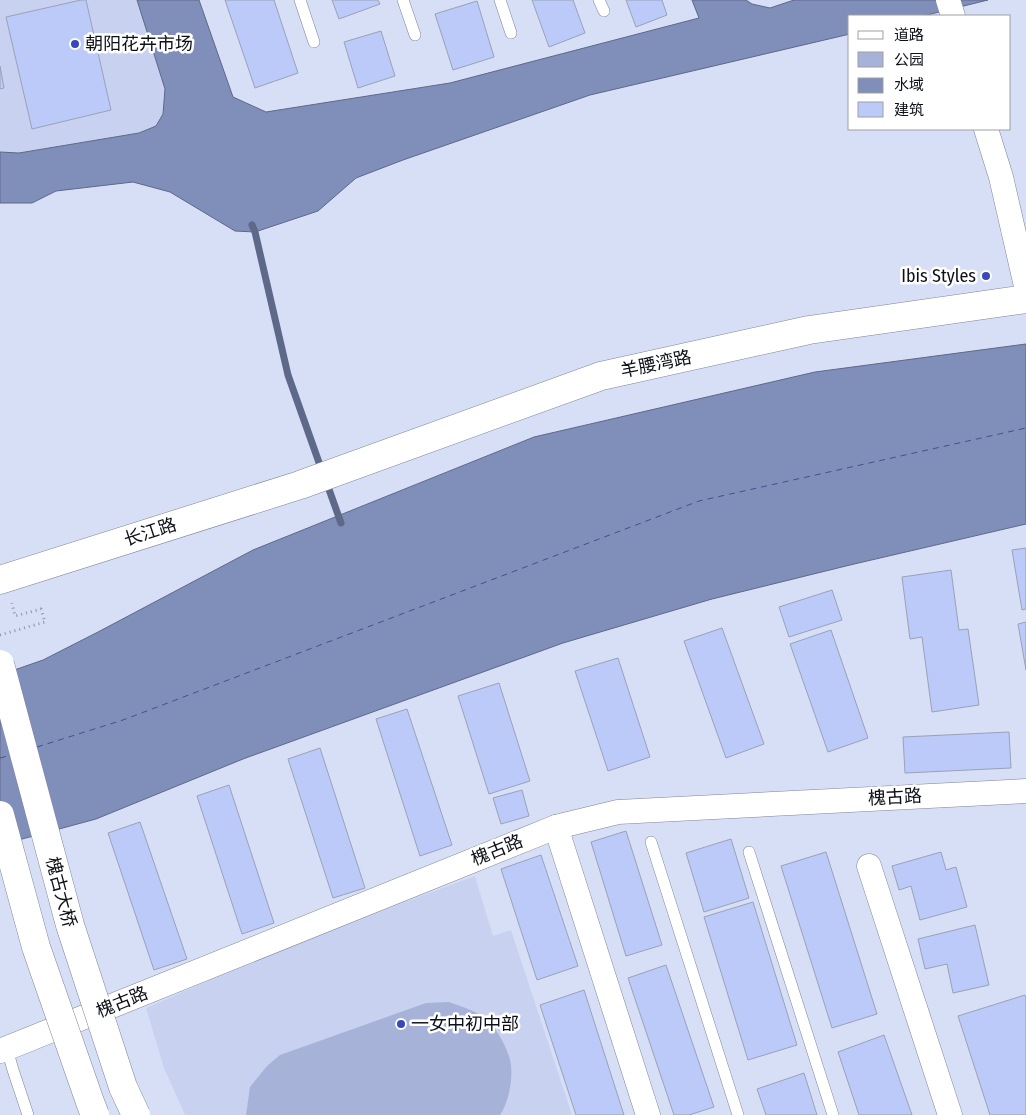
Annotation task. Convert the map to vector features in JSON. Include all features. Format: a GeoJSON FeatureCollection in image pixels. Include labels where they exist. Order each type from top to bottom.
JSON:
{"type":"FeatureCollection","features":[{"type":"Feature","properties":{"kind":"street"},"geometry":{"type":"LineString","coordinates":[[948,0],[953,15]]}},
{"type":"Feature","properties":{"kind":"street"},"geometry":{"type":"LineString","coordinates":[[986,130],[1001,177],[1026,286]]}},
{"type":"Feature","properties":{"kind":"street","name":"羊腰湾路"},"geometry":{"type":"LineString","coordinates":[[300,485],[601,376],[809,330],[1026,299]]}},
{"type":"Feature","properties":{"kind":"street","name":"长江路"},"geometry":{"type":"LineString","coordinates":[[2,580],[300,485]]}},
{"type":"Feature","properties":{"kind":"street","name":"槐古大桥"},"geometry":{"type":"LineString","coordinates":[[0,664],[70,925],[123,1087],[136,1115]]}},
{"type":"Feature","properties":{"kind":"street","name":"槐古路"},"geometry":{"type":"LineString","coordinates":[[4,1050],[556,827],[618,812],[1026,790]]}},
{"type":"Feature","properties":{"kind":"street"},"geometry":{"type":"LineString","coordinates":[[0,816],[36,947],[95,1115]]}},
{"type":"Feature","properties":{"kind":"street"},"geometry":{"type":"LineString","coordinates":[[556,827],[648,1115]]}},
{"type":"Feature","properties":{"kind":"street"},"geometry":{"type":"LineString","coordinates":[[869,866],[950,1115]]}},
{"type":"Feature","properties":{"kind":"lane"},"geometry":{"type":"LineString","coordinates":[[300,0],[314,42]]}},
{"type":"Feature","properties":{"kind":"lane"},"geometry":{"type":"LineString","coordinates":[[403,0],[414,35]]}},
{"type":"Feature","properties":{"kind":"lane"},"geometry":{"type":"LineString","coordinates":[[500,0],[511,33]]}},
{"type":"Feature","properties":{"kind":"lane"},"geometry":{"type":"LineString","coordinates":[[651,842],[738,1115]]}},
{"type":"Feature","properties":{"kind":"lane"},"geometry":{"type":"LineString","coordinates":[[749,852],[834,1115]]}},
{"type":"Feature","properties":{"kind":"lane"},"geometry":{"type":"LineString","coordinates":[[4,1050],[13,1070],[28,1115]]}},
{"type":"Feature","properties":{"kind":"path"},"geometry":{"type":"LineString","coordinates":[[0,635],[45,622],[41,609],[15,616],[2,580]]}},
{"type":"Feature","properties":{"kind":"shaded area","name":"朝阳花卉市场"},"geometry":{"type":"Polygon","coordinates":[[[0,0],[137,0],[165,89],[163,114],[156,126],[139,133],[19,153],[0,152],[0,0]]]}},
{"type":"Feature","properties":{"kind":"shaded area","name":"一女中初中部"},"geometry":{"type":"Polygon","coordinates":[[[475,876],[493,936],[511,930],[572,1115],[185,1115],[164,1068],[146,1008],[222,975],[475,876]]]}},
{"type":"Feature","properties":{"kind":"green space"},"geometry":{"type":"Polygon","coordinates":[[[449,1002],[474,1012],[487,1020],[498,1033],[507,1050],[511,1066],[511,1081],[506,1103],[500,1115],[246,1115],[250,1087],[267,1066],[280,1055],[426,1003],[449,1002]]]}},
{"type":"Feature","properties":{"kind":"water"},"geometry":{"type":"Polygon","coordinates":[[[137,0],[199,0],[233,97],[266,112],[450,83],[699,18],[692,0],[746,0],[752,4],[770,8],[794,0],[988,0],[927,15],[848,15],[848,34],[590,95],[356,178],[318,211],[255,232],[235,231],[170,192],[133,182],[56,191],[32,203],[0,203],[0,152],[19,153],[139,133],[156,126],[163,114],[165,89],[137,0]]]}},
{"type":"Feature","properties":{"kind":"water"},"geometry":{"type":"Polygon","coordinates":[[[1026,344],[1026,524],[712,599],[563,643],[243,759],[96,819],[0,845],[0,675],[43,660],[253,550],[534,437],[815,372],[1026,344]]]}},
{"type":"Feature","properties":{"kind":"building"},"geometry":{"type":"Polygon","coordinates":[[[86,0],[111,110],[32,129],[6,17],[86,0]]]}},
{"type":"Feature","properties":{"kind":"building"},"geometry":{"type":"Polygon","coordinates":[[[225,0],[274,0],[298,73],[255,88],[225,0]]]}},
{"type":"Feature","properties":{"kind":"building"},"geometry":{"type":"Polygon","coordinates":[[[332,0],[378,0],[380,4],[339,19],[332,0]]]}},
{"type":"Feature","properties":{"kind":"building"},"geometry":{"type":"Polygon","coordinates":[[[532,0],[573,0],[585,33],[549,47],[532,0]]]}},
{"type":"Feature","properties":{"kind":"building"},"geometry":{"type":"Polygon","coordinates":[[[626,0],[662,0],[667,15],[636,27],[626,0]]]}},
{"type":"Feature","properties":{"kind":"building"},"geometry":{"type":"Polygon","coordinates":[[[477,1],[494,57],[453,70],[435,14],[477,1]]]}},
{"type":"Feature","properties":{"kind":"building"},"geometry":{"type":"Polygon","coordinates":[[[381,31],[395,76],[358,88],[344,42],[381,31]]]}},
{"type":"Feature","properties":{"kind":"building"},"geometry":{"type":"Polygon","coordinates":[[[0,66],[4,88],[0,89],[0,66]]]}},
{"type":"Feature","properties":{"kind":"building"},"geometry":{"type":"Polygon","coordinates":[[[1026,548],[1026,609],[1022,610],[1012,550],[1026,548]]]}},
{"type":"Feature","properties":{"kind":"building"},"geometry":{"type":"Polygon","coordinates":[[[951,570],[959,630],[968,629],[979,705],[932,712],[922,637],[910,639],[902,577],[951,570]]]}},
{"type":"Feature","properties":{"kind":"building"},"geometry":{"type":"Polygon","coordinates":[[[832,590],[842,620],[789,637],[779,607],[832,590]]]}},
{"type":"Feature","properties":{"kind":"building"},"geometry":{"type":"Polygon","coordinates":[[[1026,622],[1026,670],[1018,624],[1026,622]]]}},
{"type":"Feature","properties":{"kind":"building"},"geometry":{"type":"Polygon","coordinates":[[[722,628],[764,744],[726,758],[684,641],[722,628]]]}},
{"type":"Feature","properties":{"kind":"building"},"geometry":{"type":"Polygon","coordinates":[[[831,630],[868,738],[828,752],[790,644],[831,630]]]}},
{"type":"Feature","properties":{"kind":"building"},"geometry":{"type":"Polygon","coordinates":[[[618,658],[650,757],[608,771],[575,671],[618,658]]]}},
{"type":"Feature","properties":{"kind":"building"},"geometry":{"type":"Polygon","coordinates":[[[499,683],[530,781],[489,794],[458,696],[499,683]]]}},
{"type":"Feature","properties":{"kind":"building"},"geometry":{"type":"Polygon","coordinates":[[[407,709],[452,845],[420,856],[376,719],[407,709]]]}},
{"type":"Feature","properties":{"kind":"building"},"geometry":{"type":"Polygon","coordinates":[[[1009,732],[1011,768],[905,773],[903,737],[1009,732]]]}},
{"type":"Feature","properties":{"kind":"building"},"geometry":{"type":"Polygon","coordinates":[[[320,748],[365,888],[333,898],[288,759],[320,748]]]}},
{"type":"Feature","properties":{"kind":"building"},"geometry":{"type":"Polygon","coordinates":[[[229,785],[274,923],[242,934],[197,796],[229,785]]]}},
{"type":"Feature","properties":{"kind":"building"},"geometry":{"type":"Polygon","coordinates":[[[522,790],[529,816],[501,824],[493,798],[522,790]]]}},
{"type":"Feature","properties":{"kind":"building"},"geometry":{"type":"Polygon","coordinates":[[[140,822],[187,959],[154,970],[108,833],[140,822]]]}},
{"type":"Feature","properties":{"kind":"building"},"geometry":{"type":"Polygon","coordinates":[[[626,831],[662,945],[626,956],[591,842],[626,831]]]}},
{"type":"Feature","properties":{"kind":"building"},"geometry":{"type":"Polygon","coordinates":[[[731,839],[749,898],[704,912],[686,853],[731,839]]]}},
{"type":"Feature","properties":{"kind":"building"},"geometry":{"type":"Polygon","coordinates":[[[826,852],[877,1014],[832,1028],[781,866],[826,852]]]}},
{"type":"Feature","properties":{"kind":"building"},"geometry":{"type":"Polygon","coordinates":[[[941,852],[946,870],[956,867],[967,907],[920,920],[911,886],[899,890],[892,866],[941,852]]]}},
{"type":"Feature","properties":{"kind":"building"},"geometry":{"type":"Polygon","coordinates":[[[541,855],[578,966],[537,980],[501,869],[541,855]]]}},
{"type":"Feature","properties":{"kind":"building"},"geometry":{"type":"Polygon","coordinates":[[[753,902],[797,1045],[748,1060],[704,917],[753,902]]]}},
{"type":"Feature","properties":{"kind":"building"},"geometry":{"type":"Polygon","coordinates":[[[975,925],[989,985],[953,993],[947,964],[925,969],[918,939],[975,925]]]}},
{"type":"Feature","properties":{"kind":"building"},"geometry":{"type":"Polygon","coordinates":[[[666,965],[714,1107],[689,1115],[674,1115],[628,978],[666,965]]]}},
{"type":"Feature","properties":{"kind":"building"},"geometry":{"type":"Polygon","coordinates":[[[584,990],[624,1115],[576,1115],[540,1005],[584,990]]]}},
{"type":"Feature","properties":{"kind":"building"},"geometry":{"type":"Polygon","coordinates":[[[1025,995],[1026,1115],[990,1115],[958,1016],[1025,995]]]}},
{"type":"Feature","properties":{"kind":"building"},"geometry":{"type":"Polygon","coordinates":[[[884,1035],[912,1115],[859,1115],[838,1052],[884,1035]]]}},
{"type":"Feature","properties":{"kind":"building"},"geometry":{"type":"Polygon","coordinates":[[[804,1073],[817,1115],[766,1115],[757,1089],[804,1073]]]}},
{"type":"Feature","properties":{"kind":"waterway"},"geometry":{"type":"LineString","coordinates":[[252,225],[288,375],[322,471]]}},
{"type":"Feature","properties":{"kind":"waterway"},"geometry":{"type":"LineString","coordinates":[[326,481],[341,523]]}},
{"type":"Feature","properties":{"kind":"ferry route"},"geometry":{"type":"LineString","coordinates":[[37,747],[123,720],[699,501],[1026,428]]}},
{"type":"Feature","properties":{"kind":"ferry route"},"geometry":{"type":"LineString","coordinates":[[0,758],[11,755]]}},
{"type":"Feature","properties":{"kind":"place","name":"朝阳花卉市场"},"geometry":{"type":"Point","coordinates":[75,44]}},
{"type":"Feature","properties":{"kind":"place","name":"Ibis Styles"},"geometry":{"type":"Point","coordinates":[986,276]}},
{"type":"Feature","properties":{"kind":"place","name":"一女中初中部"},"geometry":{"type":"Point","coordinates":[401,1024]}}]}
